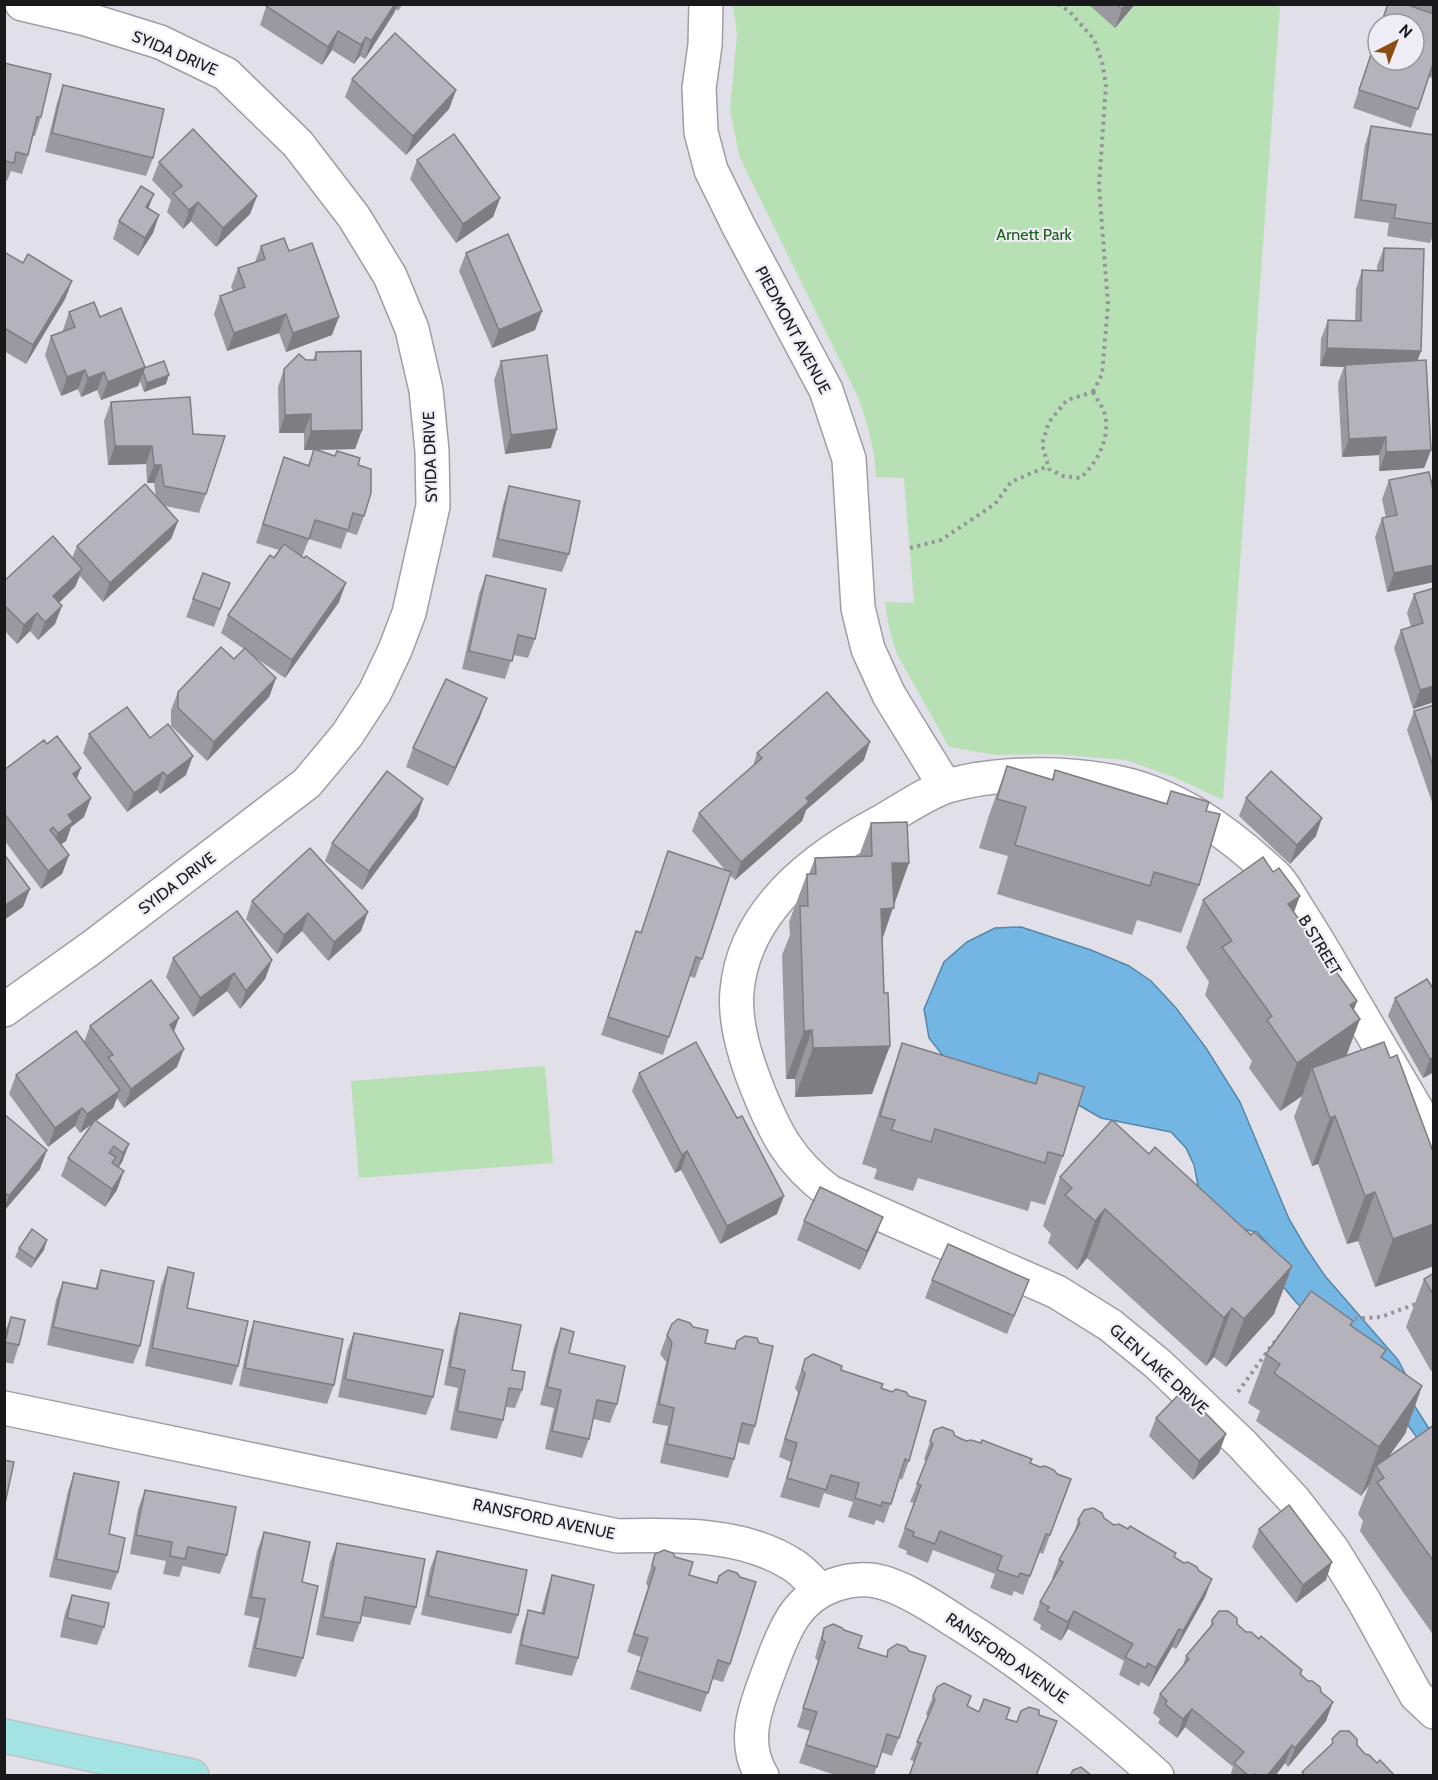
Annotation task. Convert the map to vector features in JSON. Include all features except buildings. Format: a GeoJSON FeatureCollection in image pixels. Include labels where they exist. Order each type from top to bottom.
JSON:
{"type":"FeatureCollection","features":[{"type":"Feature","properties":{"kind":"main road"},"geometry":{"type":"LineString","coordinates":[[4,1736],[192,1776]]}},
{"type":"Feature","properties":{"kind":"street","name":"SYIDA DRIVE"},"geometry":{"type":"LineString","coordinates":[[4,1010],[91,948],[307,783],[347,735],[375,692],[395,650],[409,613],[433,506],[432,451],[426,390],[412,329],[390,276],[354,217],[298,144],[226,74],[160,42],[86,19],[22,4]]}},
{"type":"Feature","properties":{"kind":"street","name":"PIEDMONT AVENUE"},"geometry":{"type":"LineString","coordinates":[[706,4],[705,45],[699,88],[701,132],[711,170],[826,390],[849,459],[858,608],[868,649],[890,694],[945,786]]}},
{"type":"Feature","properties":{"kind":"street","name":"B STREET"},"geometry":{"type":"LineString","coordinates":[[945,786],[984,779],[1070,775],[1112,781],[1157,794],[1200,815],[1240,845],[1278,879],[1313,933],[1434,1140]]}},
{"type":"Feature","properties":{"kind":"street","name":"GLEN LAKE DRIVE"},"geometry":{"type":"LineString","coordinates":[[945,786],[863,831],[822,859],[790,886],[768,911],[752,936],[742,964],[736,993],[738,1023],[750,1069],[770,1119],[790,1155],[810,1177],[830,1192],[1057,1292],[1110,1325],[1158,1364],[1242,1444],[1294,1500],[1332,1549],[1364,1601],[1416,1695],[1434,1712]]}},
{"type":"Feature","properties":{"kind":"street","name":"RANSFORD AVENUE"},"geometry":{"type":"LineString","coordinates":[[4,1408],[618,1536],[695,1537],[741,1543],[772,1554],[795,1566],[820,1590],[846,1581],[871,1580],[898,1589],[928,1604],[983,1638],[1061,1693],[1116,1738],[1157,1776]]}},
{"type":"Feature","properties":{"kind":"street"},"geometry":{"type":"LineString","coordinates":[[762,1776],[757,1767],[751,1739],[753,1716],[782,1635],[804,1602],[820,1590]]}},
{"type":"Feature","properties":{"kind":"path"},"geometry":{"type":"LineString","coordinates":[[1058,4],[1069,11],[1094,39],[1106,85],[1100,185],[1108,305],[1102,374],[1093,392],[1067,400],[1050,422],[1042,444],[1049,469],[1063,476],[1080,478],[1098,457],[1106,426],[1103,411],[1093,392]]}},
{"type":"Feature","properties":{"kind":"path"},"geometry":{"type":"LineString","coordinates":[[910,548],[941,540],[995,504],[1011,482],[1048,466]]}},
{"type":"Feature","properties":{"kind":"path"},"geometry":{"type":"LineString","coordinates":[[1345,1319],[1381,1317],[1398,1312],[1425,1299]]}},
{"type":"Feature","properties":{"kind":"path"},"geometry":{"type":"LineString","coordinates":[[1214,1419],[1243,1387],[1272,1345],[1286,1332]]}},
{"type":"Feature","properties":{"kind":"green space","name":"Arnett Park"},"geometry":{"type":"Polygon","coordinates":[[[1274,4],[1280,7],[1223,800],[1176,778],[1126,760],[1052,754],[996,755],[949,747],[897,654],[889,628],[885,602],[914,603],[904,478],[876,477],[870,436],[858,397],[740,158],[730,110],[737,34],[733,5],[1274,4]]]}},
{"type":"Feature","properties":{"kind":"green space"},"geometry":{"type":"Polygon","coordinates":[[[545,1066],[553,1163],[359,1178],[351,1081],[545,1066]]]}},
{"type":"Feature","properties":{"kind":"water"},"geometry":{"type":"Polygon","coordinates":[[[1021,927],[1091,950],[1129,966],[1151,981],[1176,1008],[1206,1048],[1240,1102],[1289,1219],[1306,1248],[1325,1276],[1398,1360],[1410,1383],[1414,1405],[1433,1435],[1433,1460],[1395,1407],[1281,1284],[1266,1242],[1257,1232],[1242,1229],[1202,1205],[1194,1165],[1186,1148],[1171,1132],[1101,1118],[1061,1095],[1020,1079],[977,1076],[947,1061],[929,1038],[924,1009],[944,962],[967,942],[995,928],[1021,927]]]}}]}
